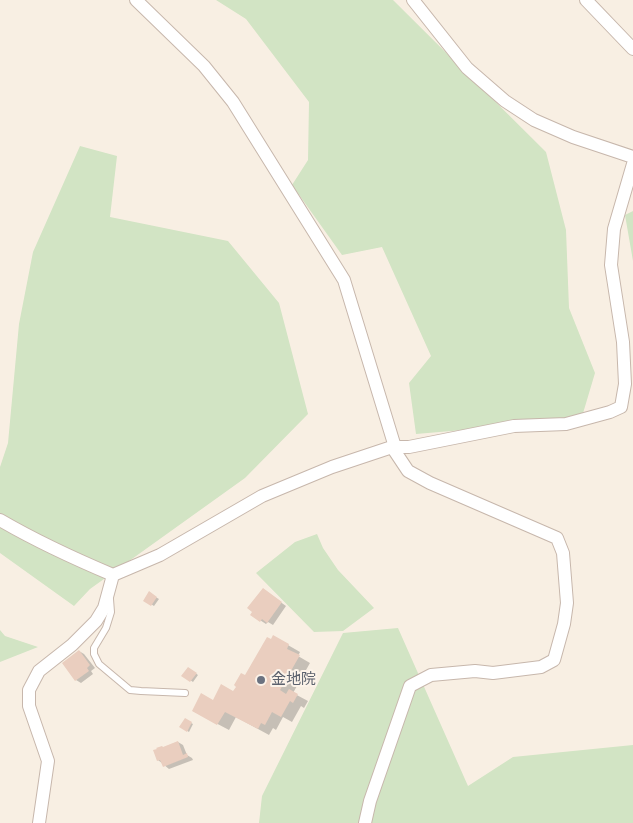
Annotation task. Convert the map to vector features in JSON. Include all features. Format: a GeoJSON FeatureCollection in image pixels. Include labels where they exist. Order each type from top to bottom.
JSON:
{"type":"FeatureCollection","features":[{"type":"Feature","properties":{"kind":"street"},"geometry":{"type":"LineString","coordinates":[[136,0],[204,66],[233,102],[344,280],[393,447],[408,471],[430,483],[557,538],[563,553],[567,603],[564,624],[554,660],[541,667],[493,673],[475,671],[431,675],[410,686],[370,801],[365,823]]}},
{"type":"Feature","properties":{"kind":"street"},"geometry":{"type":"LineString","coordinates":[[413,0],[466,68],[505,102],[534,120],[573,137],[633,157]]}},
{"type":"Feature","properties":{"kind":"street"},"geometry":{"type":"LineString","coordinates":[[586,0],[633,49]]}},
{"type":"Feature","properties":{"kind":"street"},"geometry":{"type":"LineString","coordinates":[[0,520],[85,564],[113,575],[160,555],[262,496],[332,467],[393,447],[408,447],[514,426],[566,424],[610,412],[621,407],[625,384],[623,342],[611,265],[614,229],[633,164]]}},
{"type":"Feature","properties":{"kind":"street"},"geometry":{"type":"LineString","coordinates":[[39,823],[48,761],[29,706],[29,690],[38,671],[72,645],[96,621],[104,608],[113,575]]}},
{"type":"Feature","properties":{"kind":"lane"},"geometry":{"type":"LineString","coordinates":[[110,590],[111,612],[106,628],[94,648],[94,654],[99,664],[130,690],[185,693]]}},
{"type":"Feature","properties":{"kind":"green space"},"geometry":{"type":"Polygon","coordinates":[[[216,0],[393,0],[546,152],[566,230],[569,308],[595,373],[581,420],[416,434],[409,383],[431,356],[382,247],[342,255],[292,185],[308,160],[309,102],[246,19],[216,0]]]}},
{"type":"Feature","properties":{"kind":"green space"},"geometry":{"type":"Polygon","coordinates":[[[80,146],[117,156],[110,217],[228,241],[279,303],[308,414],[245,478],[90,589],[74,606],[0,553],[0,467],[8,443],[19,324],[33,252],[80,146]]]}},
{"type":"Feature","properties":{"kind":"green space"},"geometry":{"type":"Polygon","coordinates":[[[633,211],[633,261],[625,215],[633,211]]]}},
{"type":"Feature","properties":{"kind":"green space"},"geometry":{"type":"Polygon","coordinates":[[[317,534],[323,548],[338,570],[374,608],[343,631],[314,632],[256,573],[295,542],[317,534]]]}},
{"type":"Feature","properties":{"kind":"green space"},"geometry":{"type":"Polygon","coordinates":[[[398,628],[468,786],[513,757],[633,745],[633,823],[259,823],[262,796],[343,633],[398,628]]]}},
{"type":"Feature","properties":{"kind":"green space"},"geometry":{"type":"Polygon","coordinates":[[[0,630],[5,636],[38,647],[0,662],[0,630]]]}},
{"type":"Feature","properties":{"kind":"building"},"geometry":{"type":"Polygon","coordinates":[[[263,588],[282,602],[267,623],[262,619],[260,622],[250,615],[252,612],[247,608],[263,588]]]}},
{"type":"Feature","properties":{"kind":"building"},"geometry":{"type":"Polygon","coordinates":[[[149,591],[157,597],[151,606],[143,601],[149,591]]]}},
{"type":"Feature","properties":{"kind":"building","name":"金地院"},"geometry":{"type":"Polygon","coordinates":[[[273,635],[289,644],[287,649],[300,655],[280,690],[286,694],[289,689],[298,694],[293,703],[290,701],[281,717],[272,712],[265,725],[261,723],[258,729],[225,712],[217,725],[192,711],[201,693],[213,700],[221,684],[233,691],[236,687],[234,685],[241,673],[245,675],[267,637],[271,639],[273,635]]]}},
{"type":"Feature","properties":{"kind":"building"},"geometry":{"type":"Polygon","coordinates":[[[79,650],[90,665],[87,668],[89,671],[75,681],[62,663],[79,650]]]}},
{"type":"Feature","properties":{"kind":"building"},"geometry":{"type":"Polygon","coordinates":[[[188,667],[197,673],[190,682],[181,676],[188,667]]]}},
{"type":"Feature","properties":{"kind":"building"},"geometry":{"type":"Polygon","coordinates":[[[185,718],[192,722],[187,732],[179,727],[185,718]]]}},
{"type":"Feature","properties":{"kind":"building"},"geometry":{"type":"Polygon","coordinates":[[[178,741],[183,755],[187,753],[188,757],[163,767],[160,760],[157,761],[153,750],[178,741]]]}},
{"type":"Feature","properties":{"kind":"place","name":"金地院"},"geometry":{"type":"Point","coordinates":[261,680]}}]}
